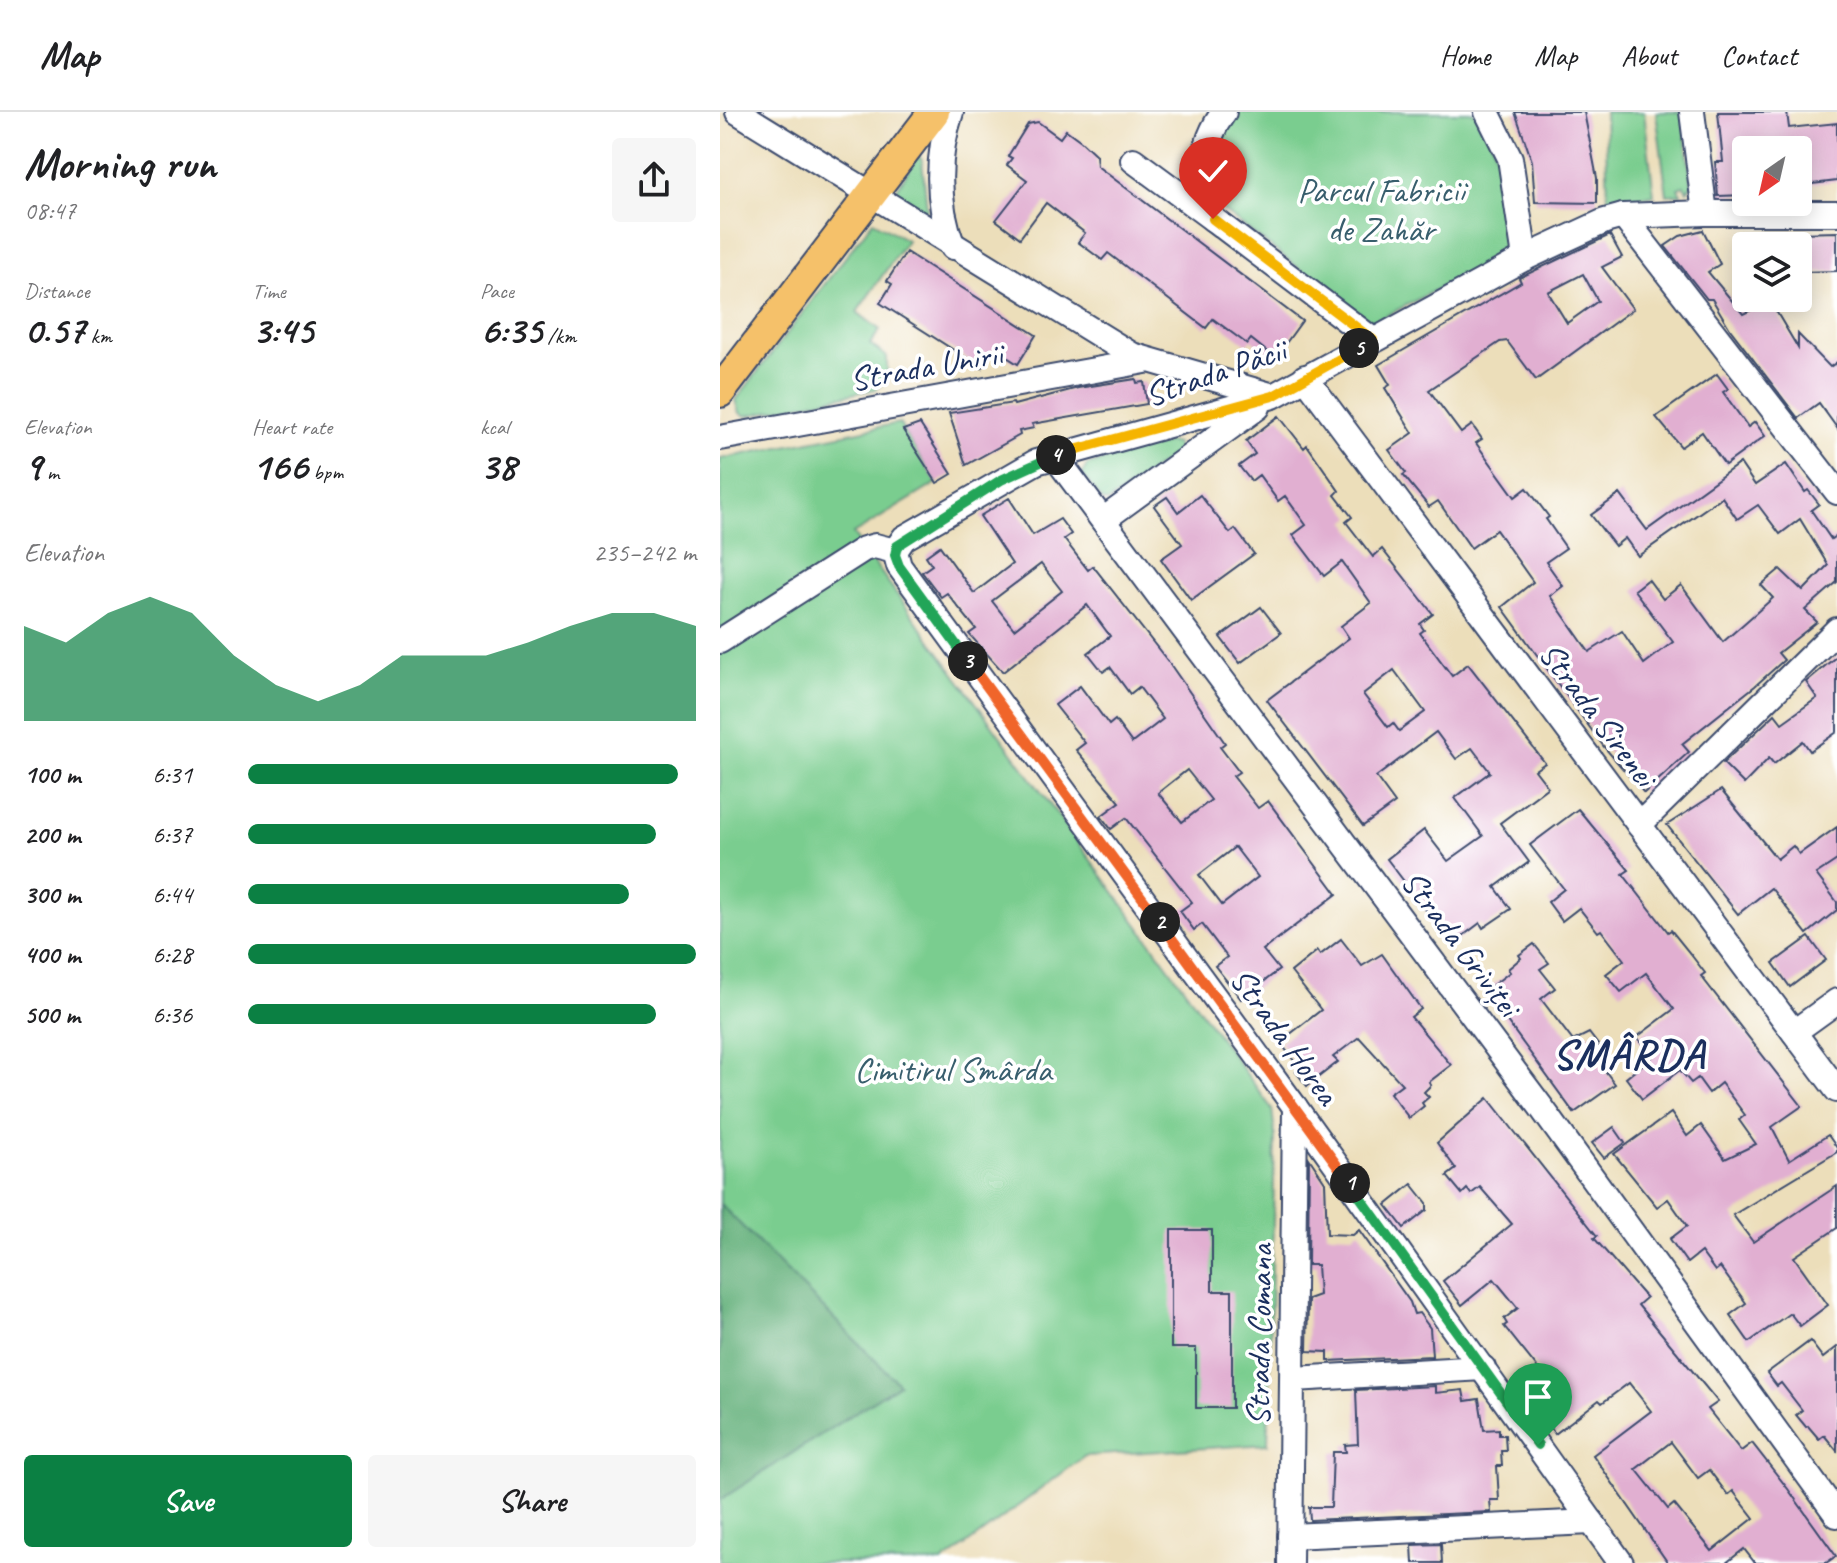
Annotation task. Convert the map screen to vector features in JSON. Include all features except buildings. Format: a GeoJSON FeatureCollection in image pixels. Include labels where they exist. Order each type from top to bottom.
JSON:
{"type":"FeatureCollection","features":[{"type":"Feature","properties":{"kind":"main road"},"geometry":{"type":"LineString","coordinates":[[720,392],[934,112]]}},
{"type":"Feature","properties":{"kind":"street"},"geometry":{"type":"LineString","coordinates":[[738,112],[953,247],[1145,361],[1273,396]]}},
{"type":"Feature","properties":{"kind":"street"},"geometry":{"type":"LineString","coordinates":[[951,112],[939,176],[944,222],[953,247]]}},
{"type":"Feature","properties":{"kind":"street"},"geometry":{"type":"LineString","coordinates":[[1213,219],[1205,200],[1202,170],[1209,141],[1224,112]]}},
{"type":"Feature","properties":{"kind":"street"},"geometry":{"type":"LineString","coordinates":[[1487,112],[1510,158],[1525,258]]}},
{"type":"Feature","properties":{"kind":"street"},"geometry":{"type":"LineString","coordinates":[[1692,112],[1705,213]]}},
{"type":"Feature","properties":{"kind":"street"},"geometry":{"type":"LineString","coordinates":[[1133,160],[1373,340]]}},
{"type":"Feature","properties":{"kind":"street","name":"Strada Păcii"},"geometry":{"type":"LineString","coordinates":[[895,551],[904,538],[1001,480],[1054,455],[1273,396],[1582,230],[1623,216],[1837,213]]}},
{"type":"Feature","properties":{"kind":"street"},"geometry":{"type":"LineString","coordinates":[[1623,216],[1837,492]]}},
{"type":"Feature","properties":{"kind":"street","name":"Strada Unirii"},"geometry":{"type":"LineString","coordinates":[[720,438],[1145,361]]}},
{"type":"Feature","properties":{"kind":"street","name":"Strada Sirenei"},"geometry":{"type":"LineString","coordinates":[[1305,377],[1837,1090]]}},
{"type":"Feature","properties":{"kind":"street"},"geometry":{"type":"LineString","coordinates":[[1103,520],[1273,396]]}},
{"type":"Feature","properties":{"kind":"street","name":"Strada Griviței"},"geometry":{"type":"LineString","coordinates":[[1054,455],[1541,1107],[1837,1515]]}},
{"type":"Feature","properties":{"kind":"street"},"geometry":{"type":"LineString","coordinates":[[720,641],[864,549],[875,546],[895,551]]}},
{"type":"Feature","properties":{"kind":"street","name":"Strada Horea"},"geometry":{"type":"LineString","coordinates":[[895,551],[899,566],[1295,1107],[1621,1563]]}},
{"type":"Feature","properties":{"kind":"street"},"geometry":{"type":"LineString","coordinates":[[1639,825],[1837,630]]}},
{"type":"Feature","properties":{"kind":"street"},"geometry":{"type":"LineString","coordinates":[[1794,1032],[1837,1001]]}},
{"type":"Feature","properties":{"kind":"street","name":"Strada Comana"},"geometry":{"type":"LineString","coordinates":[[1290,1563],[1295,1107]]}},
{"type":"Feature","properties":{"kind":"street"},"geometry":{"type":"LineString","coordinates":[[1294,1379],[1483,1368]]}},
{"type":"Feature","properties":{"kind":"street"},"geometry":{"type":"LineString","coordinates":[[1290,1536],[1592,1522]]}},
{"type":"Feature","properties":{"kind":"green space","name":"Parcul Fabricii de Zahăr"},"geometry":{"type":"Polygon","coordinates":[[[1237,112],[1474,112],[1491,140],[1503,178],[1509,218],[1509,252],[1372,323],[1222,210],[1216,184],[1216,159],[1223,135],[1237,112]]]}},
{"type":"Feature","properties":{"kind":"green space"},"geometry":{"type":"Polygon","coordinates":[[[1605,112],[1644,112],[1654,195],[1608,200],[1605,112]]]}},
{"type":"Feature","properties":{"kind":"green space"},"geometry":{"type":"Polygon","coordinates":[[[1656,112],[1682,112],[1692,185],[1687,191],[1684,186],[1678,188],[1681,194],[1667,195],[1656,112]]]}},
{"type":"Feature","properties":{"kind":"green space"},"geometry":{"type":"Polygon","coordinates":[[[918,155],[922,160],[927,209],[921,213],[896,197],[895,192],[918,155]]]}},
{"type":"Feature","properties":{"kind":"green space"},"geometry":{"type":"Polygon","coordinates":[[[873,221],[907,240],[857,312],[880,330],[870,344],[887,357],[887,381],[876,389],[746,416],[740,413],[736,400],[873,221]]]}},
{"type":"Feature","properties":{"kind":"green space","name":"Cimitirul Smârda"},"geometry":{"type":"Polygon","coordinates":[[[899,423],[937,483],[853,534],[1272,1109],[1275,1135],[1268,1444],[1085,1456],[942,1563],[720,1563],[720,459],[899,423]]]}},
{"type":"Feature","properties":{"kind":"green space"},"geometry":{"type":"Polygon","coordinates":[[[1169,442],[1176,444],[1178,452],[1108,502],[1103,501],[1082,474],[1087,465],[1169,442]]]}},
{"type":"Feature","properties":{"kind":"green space"},"geometry":{"type":"Polygon","coordinates":[[[720,1204],[899,1384],[720,1500],[720,1204]]]}},
{"type":"Feature","properties":{"kind":"district","name":"SMÂRDA"},"geometry":{"type":"Point","coordinates":[1629,1054]}},
{"type":"Feature","properties":{"kind":"route"},"geometry":{"type":"LineString","coordinates":[[1213,219],[1373,340],[1273,396],[1036,462],[904,538],[897,546],[895,555],[899,566],[1538,1445]]}}]}
